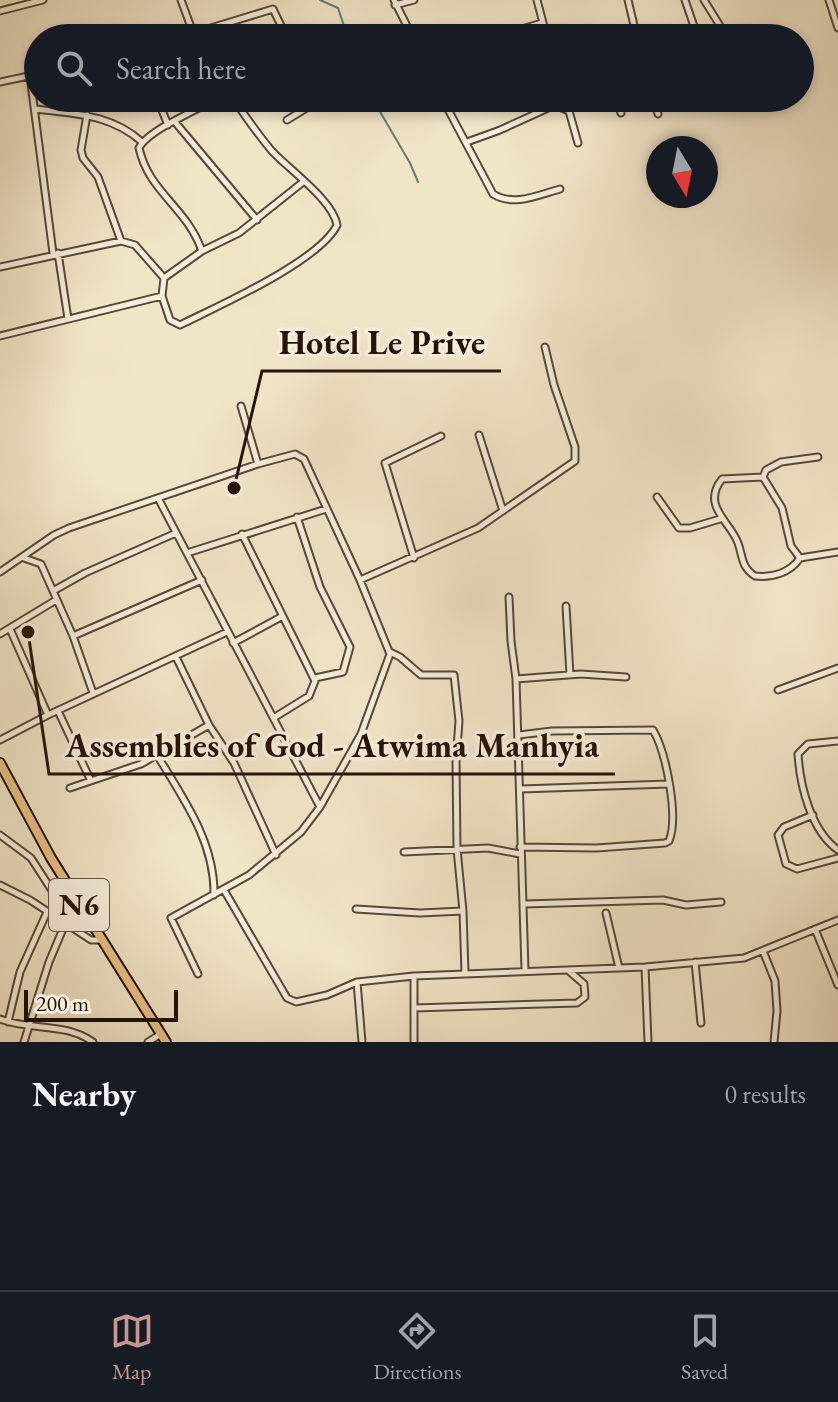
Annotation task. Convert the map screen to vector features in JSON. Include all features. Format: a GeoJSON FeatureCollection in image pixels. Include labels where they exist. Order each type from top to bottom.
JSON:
{"type":"FeatureCollection","features":[{"type":"Feature","properties":{"kind":"main road","name":"N6"},"geometry":{"type":"LineString","coordinates":[[0,763],[51,858],[163,1038]]}},
{"type":"Feature","properties":{"kind":"street"},"geometry":{"type":"LineString","coordinates":[[0,11],[43,0]]}},
{"type":"Feature","properties":{"kind":"street"},"geometry":{"type":"LineString","coordinates":[[181,0],[189,24]]}},
{"type":"Feature","properties":{"kind":"street"},"geometry":{"type":"LineString","coordinates":[[406,24],[394,2],[414,0]]}},
{"type":"Feature","properties":{"kind":"street"},"geometry":{"type":"LineString","coordinates":[[537,0],[542,23],[539,24]]}},
{"type":"Feature","properties":{"kind":"street"},"geometry":{"type":"LineString","coordinates":[[628,0],[634,24]]}},
{"type":"Feature","properties":{"kind":"street"},"geometry":{"type":"LineString","coordinates":[[685,0],[694,24]]}},
{"type":"Feature","properties":{"kind":"street"},"geometry":{"type":"LineString","coordinates":[[704,0],[719,24]]}},
{"type":"Feature","properties":{"kind":"street"},"geometry":{"type":"LineString","coordinates":[[829,0],[838,28]]}},
{"type":"Feature","properties":{"kind":"street"},"geometry":{"type":"LineString","coordinates":[[229,24],[273,9],[280,24]]}},
{"type":"Feature","properties":{"kind":"street"},"geometry":{"type":"LineString","coordinates":[[0,82],[24,77]]}},
{"type":"Feature","properties":{"kind":"street"},"geometry":{"type":"LineString","coordinates":[[34,112],[68,319]]}},
{"type":"Feature","properties":{"kind":"street"},"geometry":{"type":"LineString","coordinates":[[60,112],[87,115],[125,127],[142,142]]}},
{"type":"Feature","properties":{"kind":"street"},"geometry":{"type":"LineString","coordinates":[[163,112],[168,125]]}},
{"type":"Feature","properties":{"kind":"street"},"geometry":{"type":"LineString","coordinates":[[193,112],[142,142],[139,148],[145,171],[190,224],[202,251]]}},
{"type":"Feature","properties":{"kind":"street"},"geometry":{"type":"LineString","coordinates":[[0,267],[121,241],[135,245],[164,278],[162,296],[170,320],[180,325],[252,290],[292,266],[332,235],[337,225],[332,212],[272,152],[243,112]]}},
{"type":"Feature","properties":{"kind":"street"},"geometry":{"type":"LineString","coordinates":[[287,120],[300,112]]}},
{"type":"Feature","properties":{"kind":"street"},"geometry":{"type":"LineString","coordinates":[[450,112],[493,194],[500,199],[516,201],[560,189]]}},
{"type":"Feature","properties":{"kind":"street"},"geometry":{"type":"LineString","coordinates":[[467,142],[500,130],[534,112]]}},
{"type":"Feature","properties":{"kind":"street"},"geometry":{"type":"LineString","coordinates":[[569,112],[578,143]]}},
{"type":"Feature","properties":{"kind":"street"},"geometry":{"type":"LineString","coordinates":[[87,115],[81,150],[83,158],[98,177],[121,241]]}},
{"type":"Feature","properties":{"kind":"street"},"geometry":{"type":"LineString","coordinates":[[175,122],[257,220]]}},
{"type":"Feature","properties":{"kind":"street"},"geometry":{"type":"LineString","coordinates":[[164,278],[202,251],[239,233],[303,182]]}},
{"type":"Feature","properties":{"kind":"street"},"geometry":{"type":"LineString","coordinates":[[0,336],[162,296]]}},
{"type":"Feature","properties":{"kind":"street"},"geometry":{"type":"LineString","coordinates":[[360,580],[478,528],[561,473],[576,459],[545,347]]}},
{"type":"Feature","properties":{"kind":"street"},"geometry":{"type":"LineString","coordinates":[[241,406],[258,464]]}},
{"type":"Feature","properties":{"kind":"street"},"geometry":{"type":"LineString","coordinates":[[479,435],[503,511]]}},
{"type":"Feature","properties":{"kind":"street"},"geometry":{"type":"LineString","coordinates":[[414,558],[385,463],[441,436]]}},
{"type":"Feature","properties":{"kind":"street"},"geometry":{"type":"LineString","coordinates":[[0,572],[54,535],[258,464],[287,455],[300,455],[360,580],[390,652],[421,675],[454,675],[459,721],[457,849],[465,973]]}},
{"type":"Feature","properties":{"kind":"street"},"geometry":{"type":"LineString","coordinates":[[763,477],[766,470],[781,462],[818,457]]}},
{"type":"Feature","properties":{"kind":"street"},"geometry":{"type":"LineString","coordinates":[[763,477],[722,479],[717,485],[715,499],[720,519],[730,528],[738,543],[743,565],[755,576],[776,575],[796,564],[800,558]]}},
{"type":"Feature","properties":{"kind":"street"},"geometry":{"type":"LineString","coordinates":[[763,477],[782,508],[791,546],[800,558]]}},
{"type":"Feature","properties":{"kind":"street"},"geometry":{"type":"LineString","coordinates":[[657,497],[679,528],[720,519]]}},
{"type":"Feature","properties":{"kind":"street"},"geometry":{"type":"LineString","coordinates":[[158,498],[320,807]]}},
{"type":"Feature","properties":{"kind":"street"},"geometry":{"type":"LineString","coordinates":[[187,553],[326,509]]}},
{"type":"Feature","properties":{"kind":"street"},"geometry":{"type":"LineString","coordinates":[[297,517],[320,587],[350,647],[343,672],[315,678]]}},
{"type":"Feature","properties":{"kind":"street"},"geometry":{"type":"LineString","coordinates":[[53,591],[85,573],[176,533]]}},
{"type":"Feature","properties":{"kind":"street"},"geometry":{"type":"LineString","coordinates":[[242,534],[281,617],[315,678],[309,696],[275,717]]}},
{"type":"Feature","properties":{"kind":"street"},"geometry":{"type":"LineString","coordinates":[[800,558],[838,552]]}},
{"type":"Feature","properties":{"kind":"street"},"geometry":{"type":"LineString","coordinates":[[23,557],[41,564],[73,636],[93,694]]}},
{"type":"Feature","properties":{"kind":"street"},"geometry":{"type":"LineString","coordinates":[[73,636],[202,580]]}},
{"type":"Feature","properties":{"kind":"street"},"geometry":{"type":"LineString","coordinates":[[509,597],[519,735],[525,970]]}},
{"type":"Feature","properties":{"kind":"street"},"geometry":{"type":"LineString","coordinates":[[0,634],[56,600]]}},
{"type":"Feature","properties":{"kind":"street"},"geometry":{"type":"LineString","coordinates":[[566,606],[570,675]]}},
{"type":"Feature","properties":{"kind":"street"},"geometry":{"type":"LineString","coordinates":[[233,643],[281,617]]}},
{"type":"Feature","properties":{"kind":"street"},"geometry":{"type":"LineString","coordinates":[[10,629],[48,715]]}},
{"type":"Feature","properties":{"kind":"street"},"geometry":{"type":"LineString","coordinates":[[0,740],[227,632]]}},
{"type":"Feature","properties":{"kind":"street"},"geometry":{"type":"LineString","coordinates":[[198,974],[171,918],[224,890],[276,855],[301,832],[320,807],[361,734],[390,652]]}},
{"type":"Feature","properties":{"kind":"street"},"geometry":{"type":"LineString","coordinates":[[176,657],[209,725],[234,763],[276,855]]}},
{"type":"Feature","properties":{"kind":"street"},"geometry":{"type":"LineString","coordinates":[[778,690],[838,668]]}},
{"type":"Feature","properties":{"kind":"street"},"geometry":{"type":"LineString","coordinates":[[516,679],[570,675],[626,677]]}},
{"type":"Feature","properties":{"kind":"street"},"geometry":{"type":"LineString","coordinates":[[58,711],[90,779]]}},
{"type":"Feature","properties":{"kind":"street"},"geometry":{"type":"LineString","coordinates":[[70,788],[90,779],[128,770],[209,725]]}},
{"type":"Feature","properties":{"kind":"street"},"geometry":{"type":"LineString","coordinates":[[404,852],[597,848],[669,841],[672,831],[665,761],[653,730],[552,731],[519,735]]}},
{"type":"Feature","properties":{"kind":"street"},"geometry":{"type":"LineString","coordinates":[[838,741],[808,744],[798,754],[804,791],[813,815],[823,838],[838,850]]}},
{"type":"Feature","properties":{"kind":"street"},"geometry":{"type":"LineString","coordinates":[[157,755],[196,819],[213,868],[214,896]]}},
{"type":"Feature","properties":{"kind":"street"},"geometry":{"type":"LineString","coordinates":[[521,789],[668,784]]}},
{"type":"Feature","properties":{"kind":"street"},"geometry":{"type":"LineString","coordinates":[[813,815],[784,827],[778,835],[786,864],[797,869],[838,858]]}},
{"type":"Feature","properties":{"kind":"street"},"geometry":{"type":"LineString","coordinates":[[0,835],[31,858],[60,903]]}},
{"type":"Feature","properties":{"kind":"street"},"geometry":{"type":"LineString","coordinates":[[0,885],[91,940],[102,940]]}},
{"type":"Feature","properties":{"kind":"street"},"geometry":{"type":"LineString","coordinates":[[224,890],[287,998],[296,1002],[327,995],[357,982],[414,976],[645,967],[744,958],[838,920]]}},
{"type":"Feature","properties":{"kind":"street"},"geometry":{"type":"LineString","coordinates":[[524,904],[663,900],[686,905],[721,902]]}},
{"type":"Feature","properties":{"kind":"street"},"geometry":{"type":"LineString","coordinates":[[356,909],[420,913],[463,911]]}},
{"type":"Feature","properties":{"kind":"street"},"geometry":{"type":"LineString","coordinates":[[8,1022],[20,972],[47,912]]}},
{"type":"Feature","properties":{"kind":"street"},"geometry":{"type":"LineString","coordinates":[[606,913],[619,968]]}},
{"type":"Feature","properties":{"kind":"street"},"geometry":{"type":"LineString","coordinates":[[24,1042],[49,962],[65,924]]}},
{"type":"Feature","properties":{"kind":"street"},"geometry":{"type":"LineString","coordinates":[[815,929],[838,985]]}},
{"type":"Feature","properties":{"kind":"street"},"geometry":{"type":"LineString","coordinates":[[763,951],[775,981],[777,1011],[774,1042]]}},
{"type":"Feature","properties":{"kind":"street"},"geometry":{"type":"LineString","coordinates":[[695,962],[701,1023]]}},
{"type":"Feature","properties":{"kind":"street"},"geometry":{"type":"LineString","coordinates":[[645,967],[648,1042]]}},
{"type":"Feature","properties":{"kind":"street"},"geometry":{"type":"LineString","coordinates":[[414,1008],[577,1003],[585,997],[584,984],[568,970]]}},
{"type":"Feature","properties":{"kind":"street"},"geometry":{"type":"LineString","coordinates":[[414,976],[414,1042]]}},
{"type":"Feature","properties":{"kind":"street"},"geometry":{"type":"LineString","coordinates":[[357,982],[362,1042]]}},
{"type":"Feature","properties":{"kind":"street"},"geometry":{"type":"LineString","coordinates":[[0,1019],[29,1026],[66,1029],[93,1042]]}},
{"type":"Feature","properties":{"kind":"street"},"geometry":{"type":"LineString","coordinates":[[80,1042],[83,1035]]}},
{"type":"Feature","properties":{"kind":"street"},"geometry":{"type":"LineString","coordinates":[[148,1042],[163,1038]]}},
{"type":"Feature","properties":{"kind":"waterway"},"geometry":{"type":"LineString","coordinates":[[320,0],[338,8],[343,24]]}},
{"type":"Feature","properties":{"kind":"waterway"},"geometry":{"type":"LineString","coordinates":[[380,112],[418,182]]}},
{"type":"Feature","properties":{"kind":"place","name":"Hotel Le Prive"},"geometry":{"type":"Point","coordinates":[234,488]}},
{"type":"Feature","properties":{"kind":"place","name":"Assemblies of God - Atwima Manhyia"},"geometry":{"type":"Point","coordinates":[28,632]}}]}
